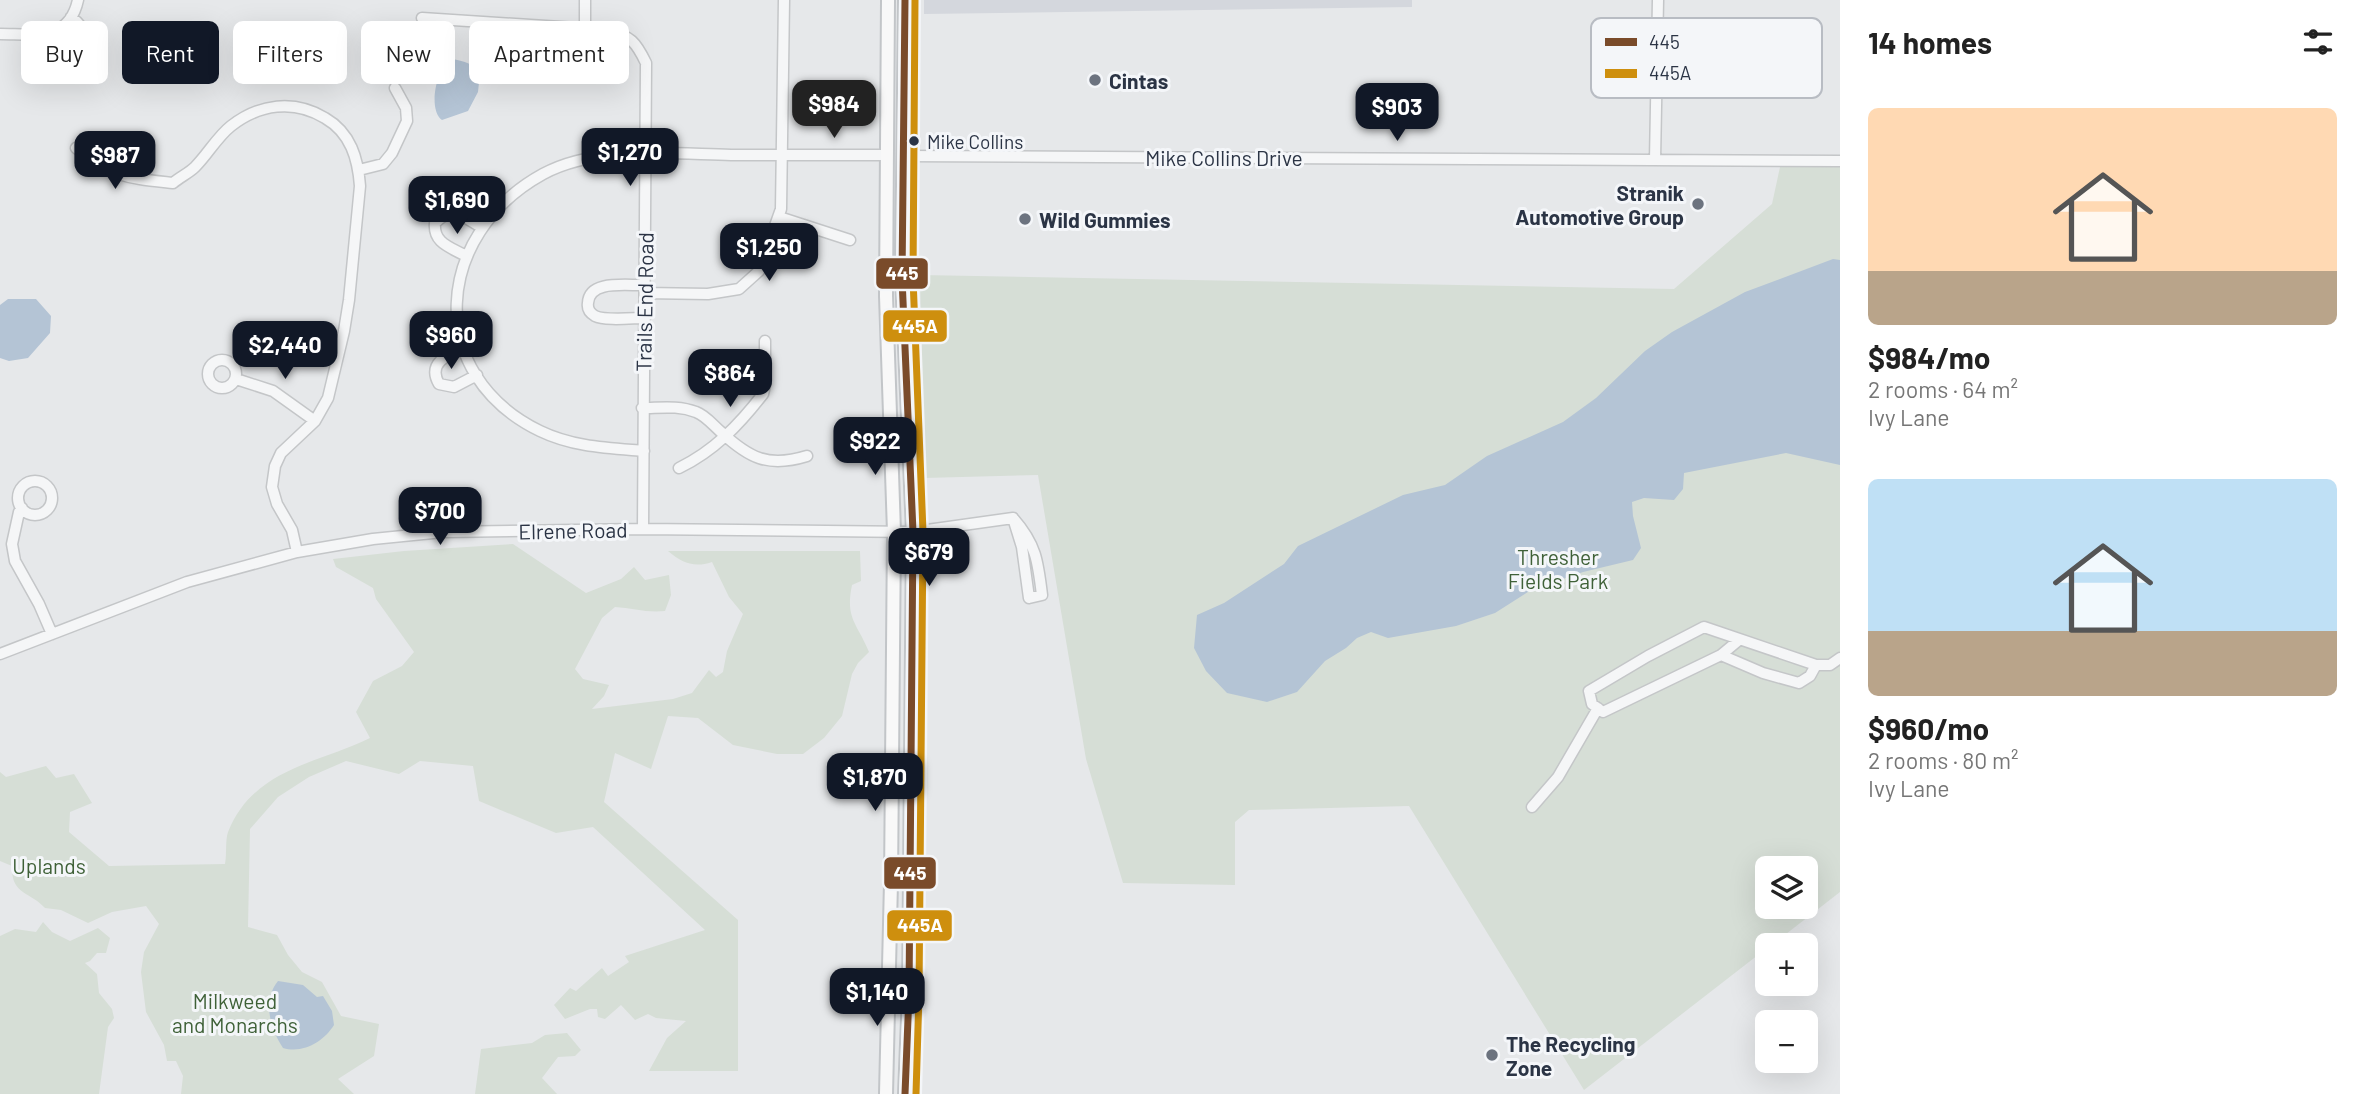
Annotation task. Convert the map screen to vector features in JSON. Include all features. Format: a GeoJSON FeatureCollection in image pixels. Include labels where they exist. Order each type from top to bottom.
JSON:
{"type":"FeatureCollection","features":[{"type":"Feature","properties":{"kind":"main road"},"geometry":{"type":"LineString","coordinates":[[886,1094],[894,532],[886,296],[888,0]]}},
{"type":"Feature","properties":{"kind":"main road"},"geometry":{"type":"LineString","coordinates":[[888,0],[893,28],[894,135],[903,156]]}},
{"type":"Feature","properties":{"kind":"main road"},"geometry":{"type":"LineString","coordinates":[[905,0],[902,278],[913,532],[909,994],[905,1094]]}},
{"type":"Feature","properties":{"kind":"main road"},"geometry":{"type":"LineString","coordinates":[[886,155],[894,170],[897,241],[902,278]]}},
{"type":"Feature","properties":{"kind":"main road"},"geometry":{"type":"LineString","coordinates":[[890,944],[896,948],[894,1049],[897,1094]]}},
{"type":"Feature","properties":{"kind":"street"},"geometry":{"type":"LineString","coordinates":[[69,21],[78,0]]}},
{"type":"Feature","properties":{"kind":"street"},"geometry":{"type":"LineString","coordinates":[[584,21],[585,0]]}},
{"type":"Feature","properties":{"kind":"street"},"geometry":{"type":"LineString","coordinates":[[645,318],[594,316],[588,309],[588,299],[594,289],[602,286],[708,294],[739,289],[759,271],[779,217],[784,0]]}},
{"type":"Feature","properties":{"kind":"street"},"geometry":{"type":"LineString","coordinates":[[1658,0],[1658,18]]}},
{"type":"Feature","properties":{"kind":"street"},"geometry":{"type":"LineString","coordinates":[[71,17],[77,21]]}},
{"type":"Feature","properties":{"kind":"street","name":"Trails End Road"},"geometry":{"type":"LineString","coordinates":[[422,18],[469,21]]}},
{"type":"Feature","properties":{"kind":"street"},"geometry":{"type":"LineString","coordinates":[[0,34],[21,33]]}},
{"type":"Feature","properties":{"kind":"street","name":"Trails End Road"},"geometry":{"type":"LineString","coordinates":[[629,38],[638,46],[646,64],[643,529]]}},
{"type":"Feature","properties":{"kind":"street"},"geometry":{"type":"LineString","coordinates":[[359,170],[383,163],[392,153],[407,121],[406,108],[395,88]]}},
{"type":"Feature","properties":{"kind":"street"},"geometry":{"type":"LineString","coordinates":[[1655,160],[1656,98]]}},
{"type":"Feature","properties":{"kind":"street"},"geometry":{"type":"LineString","coordinates":[[76,148],[96,164],[120,176],[173,183],[194,168],[229,127],[253,112],[283,105],[316,112],[331,121],[343,133],[352,148],[359,170],[360,187],[344,331],[328,398],[315,421],[281,453],[275,466],[272,487],[277,504],[292,530],[297,552]]}},
{"type":"Feature","properties":{"kind":"street"},"geometry":{"type":"LineString","coordinates":[[644,451],[588,447],[541,431],[516,416],[497,400],[477,375],[459,333],[456,303],[460,272],[481,227],[503,202],[544,173],[592,157],[646,154],[886,155]]}},
{"type":"Feature","properties":{"kind":"street","name":"Mike Collins Drive"},"geometry":{"type":"LineString","coordinates":[[903,156],[1840,160]]}},
{"type":"Feature","properties":{"kind":"street"},"geometry":{"type":"LineString","coordinates":[[466,256],[438,241],[434,232],[435,223],[443,215],[454,212],[481,227]]}},
{"type":"Feature","properties":{"kind":"street"},"geometry":{"type":"LineString","coordinates":[[779,217],[850,240]]}},
{"type":"Feature","properties":{"kind":"street"},"geometry":{"type":"LineString","coordinates":[[679,468],[701,458],[726,436],[763,394],[765,341]]}},
{"type":"Feature","properties":{"kind":"street"},"geometry":{"type":"LineString","coordinates":[[464,348],[440,360],[435,368],[435,376],[439,384],[453,387],[477,375]]}},
{"type":"Feature","properties":{"kind":"street"},"geometry":{"type":"LineString","coordinates":[[236,379],[273,391],[315,421]]}},
{"type":"Feature","properties":{"kind":"street"},"geometry":{"type":"LineString","coordinates":[[642,408],[680,407],[699,412],[749,456],[768,461],[792,461],[807,456]]}},
{"type":"Feature","properties":{"kind":"street"},"geometry":{"type":"LineString","coordinates":[[22,509],[12,544],[15,561],[52,634]]}},
{"type":"Feature","properties":{"kind":"street"},"geometry":{"type":"LineString","coordinates":[[1013,518],[1030,537],[1039,570],[1042,595],[1029,598],[1022,547],[1013,518]]}},
{"type":"Feature","properties":{"kind":"street","name":"Elrene Road"},"geometry":{"type":"LineString","coordinates":[[0,654],[187,582],[297,552],[373,539],[443,532],[643,529],[913,532],[1013,518]]}},
{"type":"Feature","properties":{"kind":"street"},"geometry":{"type":"LineString","coordinates":[[1739,640],[1721,655],[1603,712],[1592,704],[1589,691],[1704,627],[1816,665],[1830,666],[1840,658]]}},
{"type":"Feature","properties":{"kind":"street"},"geometry":{"type":"LineString","coordinates":[[1721,655],[1763,673],[1798,683],[1810,676],[1816,665]]}},
{"type":"Feature","properties":{"kind":"street"},"geometry":{"type":"LineString","coordinates":[[1532,807],[1558,777],[1598,709]]}},
{"type":"Feature","properties":{"kind":"shaded area"},"geometry":{"type":"Polygon","coordinates":[[[924,0],[1412,0],[1412,7],[924,14],[924,0]]]}},
{"type":"Feature","properties":{"kind":"green space","name":"Thresher Fields Park"},"geometry":{"type":"Polygon","coordinates":[[[1780,167],[1840,167],[1840,892],[1818,909],[1818,856],[1755,856],[1755,919],[1805,919],[1787,933],[1755,933],[1755,957],[1584,1090],[1409,806],[1249,810],[1235,822],[1235,885],[1123,883],[1086,759],[1038,475],[924,478],[920,275],[1674,289],[1772,204],[1780,167]]]}},
{"type":"Feature","properties":{"kind":"green space","name":"Uplands"},"geometry":{"type":"Polygon","coordinates":[[[513,544],[586,593],[621,579],[634,567],[645,580],[669,575],[671,595],[665,611],[615,607],[602,618],[575,669],[583,679],[609,685],[604,696],[592,709],[673,699],[692,693],[709,670],[716,677],[723,672],[727,651],[743,614],[729,597],[712,562],[688,563],[668,551],[860,551],[861,581],[852,585],[850,606],[853,620],[869,652],[852,674],[842,716],[824,738],[803,754],[777,754],[733,745],[698,718],[668,716],[651,769],[615,753],[604,802],[738,920],[738,1071],[649,1071],[667,1038],[686,1021],[656,1018],[648,1014],[635,1020],[621,1005],[605,1019],[598,1017],[597,1009],[590,1009],[565,1019],[554,1005],[570,988],[576,991],[602,968],[608,976],[629,962],[625,956],[705,930],[593,827],[556,833],[479,801],[473,766],[420,761],[399,774],[346,761],[309,777],[278,797],[250,829],[248,927],[277,935],[302,972],[322,982],[341,1016],[379,1024],[374,1056],[338,1079],[354,1094],[181,1094],[183,1076],[176,1061],[167,1061],[164,1045],[146,1012],[141,972],[144,952],[159,924],[146,906],[112,912],[88,923],[61,910],[45,908],[18,888],[12,866],[0,861],[0,772],[6,777],[46,766],[56,778],[74,774],[92,803],[70,812],[69,832],[109,866],[225,864],[228,832],[239,811],[254,794],[289,771],[370,738],[356,712],[373,681],[402,666],[414,652],[376,599],[373,588],[336,567],[333,559],[513,544]]]}},
{"type":"Feature","properties":{"kind":"green space"},"geometry":{"type":"Polygon","coordinates":[[[43,922],[52,932],[70,941],[98,928],[110,938],[106,953],[97,953],[85,963],[97,974],[99,993],[112,1009],[114,1018],[108,1027],[99,1094],[0,1094],[0,936],[15,929],[36,932],[43,922]]]}},
{"type":"Feature","properties":{"kind":"green space"},"geometry":{"type":"Polygon","coordinates":[[[567,1033],[581,1050],[575,1056],[558,1057],[542,1078],[557,1094],[475,1094],[481,1049],[532,1043],[545,1035],[567,1033]]]}},
{"type":"Feature","properties":{"kind":"water"},"geometry":{"type":"Polygon","coordinates":[[[455,60],[469,64],[469,84],[479,84],[478,92],[468,111],[442,120],[435,107],[437,84],[455,84],[455,60]]]}},
{"type":"Feature","properties":{"kind":"water"},"geometry":{"type":"Polygon","coordinates":[[[1833,259],[1840,260],[1840,465],[1786,453],[1684,473],[1683,489],[1674,500],[1644,498],[1632,502],[1641,548],[1633,560],[1583,572],[1531,590],[1495,613],[1456,626],[1388,638],[1371,632],[1357,638],[1325,661],[1297,692],[1267,702],[1227,693],[1206,671],[1194,648],[1197,615],[1224,603],[1284,564],[1298,546],[1403,495],[1445,485],[1487,456],[1563,422],[1596,398],[1645,351],[1672,332],[1745,292],[1833,259]]]}},
{"type":"Feature","properties":{"kind":"water"},"geometry":{"type":"Polygon","coordinates":[[[8,299],[36,299],[51,316],[50,333],[28,358],[9,361],[0,358],[0,305],[8,299]]]}},
{"type":"Feature","properties":{"kind":"water","name":"Milkweed and Monarchs"},"geometry":{"type":"Polygon","coordinates":[[[278,981],[303,985],[317,997],[323,996],[332,1011],[334,1025],[313,1045],[298,1049],[283,1048],[274,1032],[269,1006],[270,997],[278,981]]]}},
{"type":"Feature","properties":{"kind":"transit line","name":"445"},"geometry":{"type":"LineString","coordinates":[[905,0],[902,278],[913,532],[909,994],[905,1094]]}},
{"type":"Feature","properties":{"kind":"transit line","name":"445A"},"geometry":{"type":"LineString","coordinates":[[915,0],[913,278],[923,532],[916,1094]]}},
{"type":"Feature","properties":{"kind":"place","name":"Cintas"},"geometry":{"type":"Point","coordinates":[1095,80]}},
{"type":"Feature","properties":{"kind":"place","name":"Mike Collins"},"geometry":{"type":"Point","coordinates":[914,141]}},
{"type":"Feature","properties":{"kind":"place","name":"Stranik Automotive Group"},"geometry":{"type":"Point","coordinates":[1698,204]}},
{"type":"Feature","properties":{"kind":"place","name":"Wild Gummies"},"geometry":{"type":"Point","coordinates":[1025,219]}},
{"type":"Feature","properties":{"kind":"place","name":"The Recycling Zone"},"geometry":{"type":"Point","coordinates":[1492,1055]}}]}
